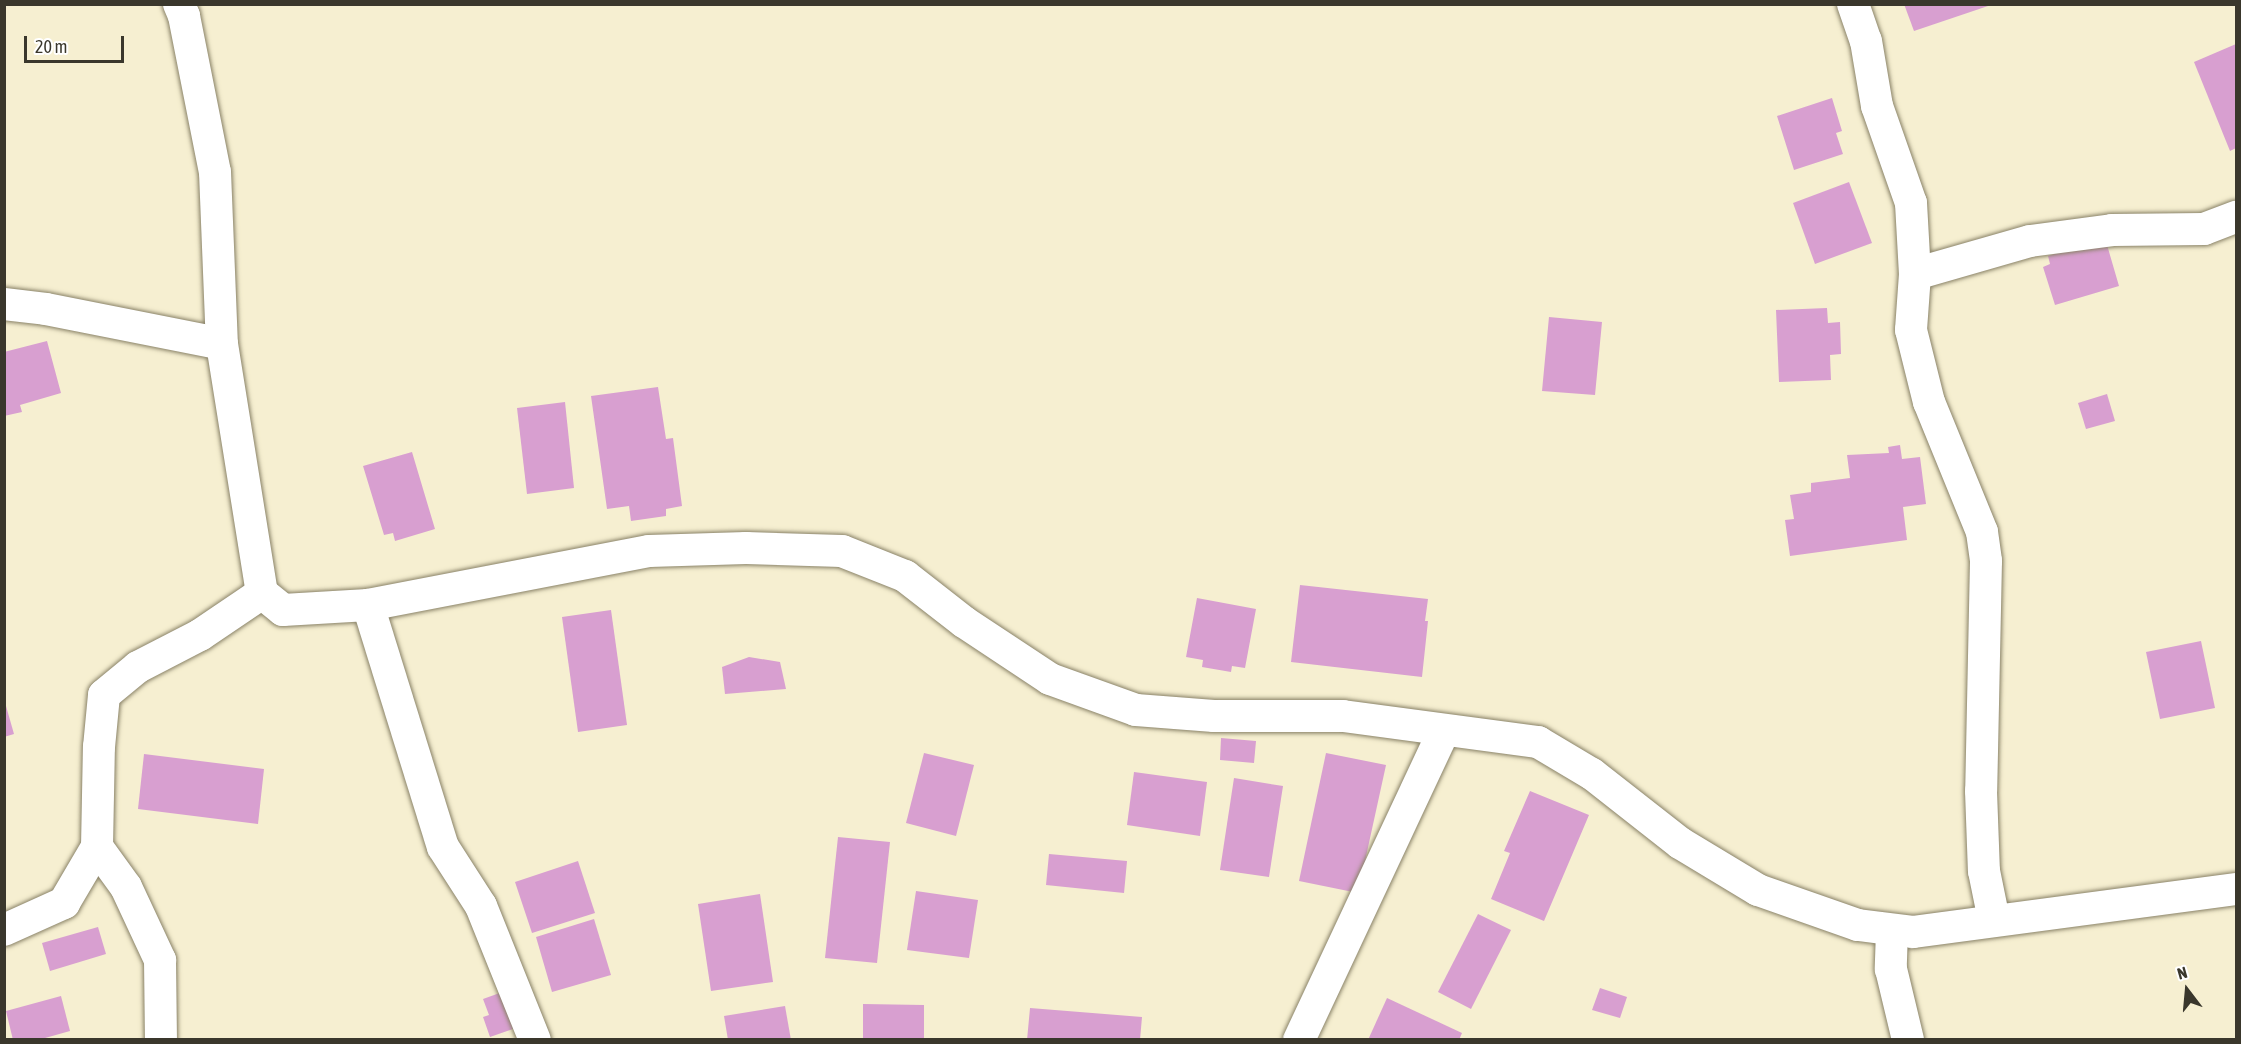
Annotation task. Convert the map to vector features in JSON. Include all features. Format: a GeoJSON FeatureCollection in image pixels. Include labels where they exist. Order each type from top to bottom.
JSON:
{"type":"FeatureCollection","features":[{"type":"Feature","properties":{"kind":"street"},"geometry":{"type":"LineString","coordinates":[[179,4],[184,16],[215,172],[222,344],[262,593],[283,610],[368,605],[649,551],[746,548],[842,551],[904,576],[964,622],[1050,679],[1136,710],[1215,716],[1343,716],[1538,742],[1592,774],[1680,843],[1758,890],[1858,925],[1912,932],[2236,889]]}},
{"type":"Feature","properties":{"kind":"street"},"geometry":{"type":"LineString","coordinates":[[1853,4],[1866,41],[1877,106],[1911,203],[1915,274],[1911,330],[1929,402],[1982,532],[1986,561],[1981,791],[1984,871],[1994,920]]}},
{"type":"Feature","properties":{"kind":"street"},"geometry":{"type":"LineString","coordinates":[[1915,274],[2030,241],[2112,230],[2204,229],[2236,218]]}},
{"type":"Feature","properties":{"kind":"street"},"geometry":{"type":"LineString","coordinates":[[4,304],[46,309],[222,344]]}},
{"type":"Feature","properties":{"kind":"street"},"geometry":{"type":"LineString","coordinates":[[4,930],[64,903],[97,847],[99,747],[104,694],[138,667],[200,635],[262,593]]}},
{"type":"Feature","properties":{"kind":"street"},"geometry":{"type":"LineString","coordinates":[[368,605],[443,847],[481,906],[536,1040]]}},
{"type":"Feature","properties":{"kind":"street"},"geometry":{"type":"LineString","coordinates":[[1299,1040],[1444,731]]}},
{"type":"Feature","properties":{"kind":"street"},"geometry":{"type":"LineString","coordinates":[[97,847],[126,887],[160,960],[161,1040]]}},
{"type":"Feature","properties":{"kind":"street"},"geometry":{"type":"LineString","coordinates":[[1892,931],[1891,969],[1908,1040]]}},
{"type":"Feature","properties":{"kind":"building"},"geometry":{"type":"Polygon","coordinates":[[[1904,4],[1991,4],[1991,5],[1914,31],[1904,4]]]}},
{"type":"Feature","properties":{"kind":"building"},"geometry":{"type":"Polygon","coordinates":[[[2236,44],[2236,148],[2230,151],[2194,62],[2236,44]]]}},
{"type":"Feature","properties":{"kind":"building"},"geometry":{"type":"Polygon","coordinates":[[[1832,98],[1842,131],[1836,133],[1843,154],[1794,170],[1777,116],[1832,98]]]}},
{"type":"Feature","properties":{"kind":"building"},"geometry":{"type":"Polygon","coordinates":[[[1849,182],[1872,243],[1815,264],[1793,203],[1849,182]]]}},
{"type":"Feature","properties":{"kind":"building"},"geometry":{"type":"Polygon","coordinates":[[[2105,238],[2119,286],[2055,305],[2043,267],[2050,264],[2048,256],[2105,238]]]}},
{"type":"Feature","properties":{"kind":"building"},"geometry":{"type":"Polygon","coordinates":[[[1827,308],[1828,323],[1840,322],[1841,354],[1830,355],[1831,380],[1779,382],[1776,310],[1827,308]]]}},
{"type":"Feature","properties":{"kind":"building"},"geometry":{"type":"Polygon","coordinates":[[[1549,317],[1602,322],[1595,395],[1542,391],[1549,317]]]}},
{"type":"Feature","properties":{"kind":"building"},"geometry":{"type":"Polygon","coordinates":[[[47,341],[61,393],[20,405],[22,412],[4,416],[4,352],[47,341]]]}},
{"type":"Feature","properties":{"kind":"building"},"geometry":{"type":"Polygon","coordinates":[[[658,387],[666,439],[673,438],[682,506],[666,509],[666,516],[631,521],[629,506],[607,509],[591,396],[658,387]]]}},
{"type":"Feature","properties":{"kind":"building"},"geometry":{"type":"Polygon","coordinates":[[[2107,394],[2115,421],[2086,429],[2078,403],[2107,394]]]}},
{"type":"Feature","properties":{"kind":"building"},"geometry":{"type":"Polygon","coordinates":[[[565,402],[574,488],[527,494],[517,408],[565,402]]]}},
{"type":"Feature","properties":{"kind":"building"},"geometry":{"type":"Polygon","coordinates":[[[1900,445],[1902,459],[1920,457],[1926,504],[1903,507],[1907,540],[1790,556],[1785,520],[1794,519],[1790,495],[1811,492],[1811,483],[1850,478],[1847,455],[1889,453],[1888,447],[1900,445]]]}},
{"type":"Feature","properties":{"kind":"building"},"geometry":{"type":"Polygon","coordinates":[[[412,452],[435,529],[395,541],[393,533],[384,535],[363,466],[412,452]]]}},
{"type":"Feature","properties":{"kind":"building"},"geometry":{"type":"Polygon","coordinates":[[[1300,585],[1428,599],[1422,677],[1291,662],[1300,585]]]}},
{"type":"Feature","properties":{"kind":"building"},"geometry":{"type":"Polygon","coordinates":[[[1197,598],[1256,609],[1245,668],[1232,666],[1231,672],[1202,667],[1203,660],[1186,657],[1197,598]]]}},
{"type":"Feature","properties":{"kind":"building"},"geometry":{"type":"Polygon","coordinates":[[[611,610],[627,725],[578,732],[562,617],[611,610]]]}},
{"type":"Feature","properties":{"kind":"building"},"geometry":{"type":"Polygon","coordinates":[[[2201,641],[2215,708],[2160,719],[2146,652],[2201,641]]]}},
{"type":"Feature","properties":{"kind":"building"},"geometry":{"type":"Polygon","coordinates":[[[749,657],[780,662],[786,689],[725,694],[722,667],[749,657]]]}},
{"type":"Feature","properties":{"kind":"building"},"geometry":{"type":"Polygon","coordinates":[[[4,699],[14,734],[4,737],[4,699]]]}},
{"type":"Feature","properties":{"kind":"building"},"geometry":{"type":"Polygon","coordinates":[[[1221,738],[1256,741],[1254,763],[1220,760],[1221,738]]]}},
{"type":"Feature","properties":{"kind":"building"},"geometry":{"type":"Polygon","coordinates":[[[924,753],[974,765],[956,836],[906,823],[924,753]]]}},
{"type":"Feature","properties":{"kind":"building"},"geometry":{"type":"Polygon","coordinates":[[[1326,753],[1386,765],[1358,893],[1299,881],[1326,753]]]}},
{"type":"Feature","properties":{"kind":"building"},"geometry":{"type":"Polygon","coordinates":[[[144,754],[264,769],[258,824],[138,809],[144,754]]]}},
{"type":"Feature","properties":{"kind":"building"},"geometry":{"type":"Polygon","coordinates":[[[1134,772],[1207,782],[1200,836],[1127,825],[1134,772]]]}},
{"type":"Feature","properties":{"kind":"building"},"geometry":{"type":"Polygon","coordinates":[[[1234,778],[1283,786],[1269,877],[1220,870],[1234,778]]]}},
{"type":"Feature","properties":{"kind":"building"},"geometry":{"type":"Polygon","coordinates":[[[1530,791],[1589,815],[1544,921],[1491,899],[1510,853],[1504,851],[1530,791]]]}},
{"type":"Feature","properties":{"kind":"building"},"geometry":{"type":"Polygon","coordinates":[[[838,837],[890,842],[877,963],[825,958],[838,837]]]}},
{"type":"Feature","properties":{"kind":"building"},"geometry":{"type":"Polygon","coordinates":[[[1049,854],[1127,861],[1124,893],[1046,885],[1049,854]]]}},
{"type":"Feature","properties":{"kind":"building"},"geometry":{"type":"Polygon","coordinates":[[[578,861],[595,913],[532,933],[515,882],[578,861]]]}},
{"type":"Feature","properties":{"kind":"building"},"geometry":{"type":"Polygon","coordinates":[[[916,891],[978,900],[969,958],[907,950],[916,891]]]}},
{"type":"Feature","properties":{"kind":"building"},"geometry":{"type":"Polygon","coordinates":[[[760,894],[773,982],[711,991],[698,904],[760,894]]]}},
{"type":"Feature","properties":{"kind":"building"},"geometry":{"type":"Polygon","coordinates":[[[1478,914],[1511,930],[1471,1009],[1438,992],[1478,914]]]}},
{"type":"Feature","properties":{"kind":"building"},"geometry":{"type":"Polygon","coordinates":[[[594,919],[611,975],[552,992],[536,937],[594,919]]]}},
{"type":"Feature","properties":{"kind":"building"},"geometry":{"type":"Polygon","coordinates":[[[98,927],[106,954],[50,971],[42,943],[98,927]]]}},
{"type":"Feature","properties":{"kind":"building"},"geometry":{"type":"Polygon","coordinates":[[[1600,988],[1627,997],[1620,1018],[1592,1010],[1600,988]]]}},
{"type":"Feature","properties":{"kind":"building"},"geometry":{"type":"Polygon","coordinates":[[[511,989],[524,1025],[490,1037],[483,1017],[489,1015],[483,999],[511,989]]]}},
{"type":"Feature","properties":{"kind":"building"},"geometry":{"type":"Polygon","coordinates":[[[61,996],[70,1031],[38,1040],[13,1040],[6,1011],[61,996]]]}},
{"type":"Feature","properties":{"kind":"building"},"geometry":{"type":"Polygon","coordinates":[[[1387,998],[1462,1033],[1459,1040],[1368,1040],[1387,998]]]}},
{"type":"Feature","properties":{"kind":"building"},"geometry":{"type":"Polygon","coordinates":[[[863,1004],[924,1005],[924,1040],[863,1040],[863,1004]]]}},
{"type":"Feature","properties":{"kind":"building"},"geometry":{"type":"Polygon","coordinates":[[[785,1006],[791,1040],[728,1040],[724,1016],[785,1006]]]}},
{"type":"Feature","properties":{"kind":"building"},"geometry":{"type":"Polygon","coordinates":[[[1030,1008],[1142,1017],[1140,1040],[1027,1040],[1030,1008]]]}}]}
